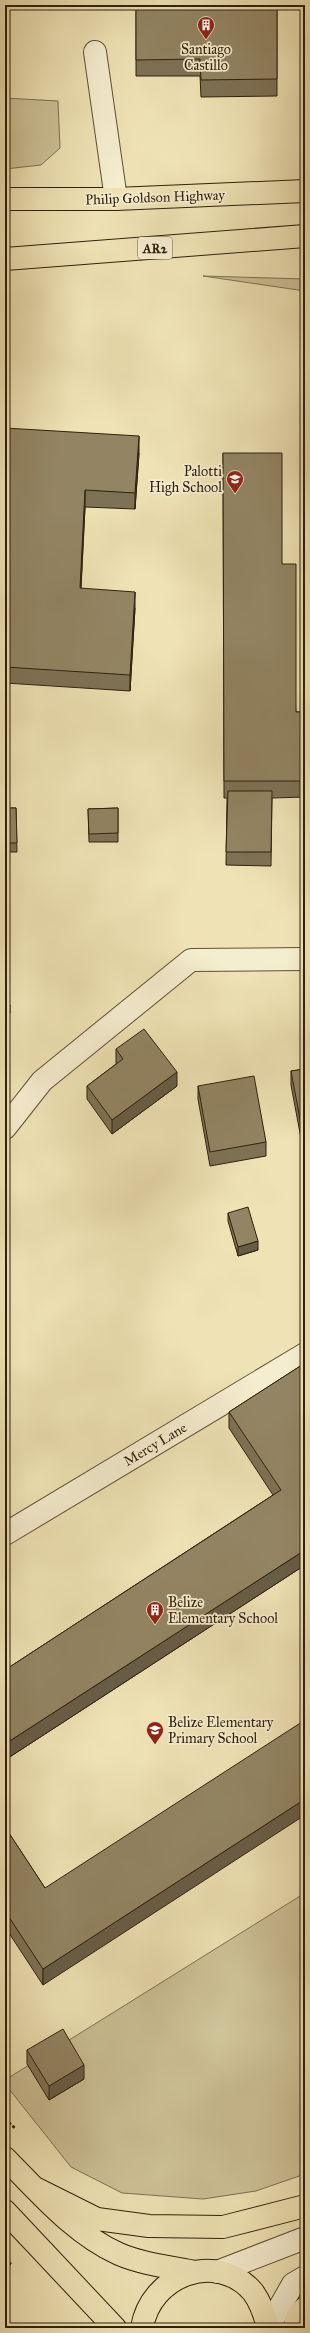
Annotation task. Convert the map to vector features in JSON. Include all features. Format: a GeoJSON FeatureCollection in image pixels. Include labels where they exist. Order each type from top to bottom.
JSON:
{"type":"FeatureCollection","features":[{"type":"Feature","properties":{"kind":"main road","name":"Philip Goldson Highway"},"geometry":{"type":"LineString","coordinates":[[5,199],[116,199],[305,191]]}},
{"type":"Feature","properties":{"kind":"main road","name":"AR2"},"geometry":{"type":"LineString","coordinates":[[5,259],[305,236]]}},
{"type":"Feature","properties":{"kind":"main road"},"geometry":{"type":"LineString","coordinates":[[5,2158],[34,2188],[82,2232],[119,2254],[159,2266],[196,2272],[217,2272],[236,2279],[252,2292],[263,2309],[268,2328]]}},
{"type":"Feature","properties":{"kind":"main road"},"geometry":{"type":"LineString","coordinates":[[34,2188],[96,2219],[149,2226],[223,2227],[305,2206]]}},
{"type":"Feature","properties":{"kind":"main road"},"geometry":{"type":"LineString","coordinates":[[5,2211],[96,2328]]}},
{"type":"Feature","properties":{"kind":"main road"},"geometry":{"type":"LineString","coordinates":[[5,2211],[116,2328]]}},
{"type":"Feature","properties":{"kind":"main road"},"geometry":{"type":"LineString","coordinates":[[142,2328],[148,2307],[160,2290],[176,2278],[196,2272]]}},
{"type":"Feature","properties":{"kind":"main road"},"geometry":{"type":"LineString","coordinates":[[294,2328],[298,2315],[305,2308]]}},
{"type":"Feature","properties":{"kind":"street"},"geometry":{"type":"LineString","coordinates":[[95,52],[116,199]]}},
{"type":"Feature","properties":{"kind":"street"},"geometry":{"type":"LineString","coordinates":[[5,1128],[42,1081],[191,960],[305,959]]}},
{"type":"Feature","properties":{"kind":"street","name":"Mercy Lane"},"geometry":{"type":"LineString","coordinates":[[5,1534],[305,1354]]}},
{"type":"Feature","properties":{"kind":"street"},"geometry":{"type":"LineString","coordinates":[[217,2272],[305,2238]]}},
{"type":"Feature","properties":{"kind":"street"},"geometry":{"type":"LineString","coordinates":[[268,2328],[293,2284],[305,2277]]}},
{"type":"Feature","properties":{"kind":"path"},"geometry":{"type":"LineString","coordinates":[[5,2120],[16,2130]]}},
{"type":"Feature","properties":{"kind":"shaded area"},"geometry":{"type":"Polygon","coordinates":[[[5,98],[58,101],[60,148],[41,165],[5,169],[5,98]]]}},
{"type":"Feature","properties":{"kind":"shaded area"},"geometry":{"type":"Polygon","coordinates":[[[203,276],[305,279],[305,291],[203,276]]]}},
{"type":"Feature","properties":{"kind":"shaded area"},"geometry":{"type":"Polygon","coordinates":[[[305,1893],[305,2174],[256,2191],[203,2199],[122,2193],[71,2167],[5,2084],[5,2080],[305,1893]]]}},
{"type":"Feature","properties":{"kind":"building","name":"Santiago Castillo"},"geometry":{"type":"Polygon","coordinates":[[[136,5],[277,5],[277,79],[201,80],[200,59],[136,60],[136,5]]]}},
{"type":"Feature","properties":{"kind":"building"},"geometry":{"type":"Polygon","coordinates":[[[5,428],[139,436],[135,493],[85,490],[80,588],[135,592],[130,675],[5,667],[5,428]]]}},
{"type":"Feature","properties":{"kind":"building"},"geometry":{"type":"Polygon","coordinates":[[[223,453],[282,453],[282,564],[296,564],[296,712],[305,712],[305,781],[224,781],[223,453]]]}},
{"type":"Feature","properties":{"kind":"building"},"geometry":{"type":"Polygon","coordinates":[[[228,791],[272,791],[271,852],[226,852],[228,791]]]}},
{"type":"Feature","properties":{"kind":"building"},"geometry":{"type":"Polygon","coordinates":[[[5,808],[16,808],[17,843],[5,843],[5,808]]]}},
{"type":"Feature","properties":{"kind":"building"},"geometry":{"type":"Polygon","coordinates":[[[118,808],[118,833],[89,834],[88,809],[118,808]]]}},
{"type":"Feature","properties":{"kind":"building"},"geometry":{"type":"Polygon","coordinates":[[[5,1002],[10,1005],[5,1013],[5,1002]]]}},
{"type":"Feature","properties":{"kind":"building"},"geometry":{"type":"Polygon","coordinates":[[[144,1029],[177,1072],[112,1120],[87,1086],[123,1059],[116,1049],[144,1029]]]}},
{"type":"Feature","properties":{"kind":"building"},"geometry":{"type":"Polygon","coordinates":[[[305,1069],[305,1135],[303,1135],[291,1071],[305,1069]]]}},
{"type":"Feature","properties":{"kind":"building"},"geometry":{"type":"Polygon","coordinates":[[[254,1076],[266,1142],[210,1152],[198,1086],[254,1076]]]}},
{"type":"Feature","properties":{"kind":"building"},"geometry":{"type":"Polygon","coordinates":[[[248,1207],[258,1241],[238,1247],[228,1213],[248,1207]]]}},
{"type":"Feature","properties":{"kind":"building","name":"Belize Elementary School"},"geometry":{"type":"Polygon","coordinates":[[[305,1363],[305,1550],[5,1744],[5,1670],[281,1490],[229,1412],[305,1363]]]}},
{"type":"Feature","properties":{"kind":"building"},"geometry":{"type":"Polygon","coordinates":[[[305,1720],[305,1799],[43,1969],[5,1911],[5,1827],[45,1888],[305,1720]]]}},
{"type":"Feature","properties":{"kind":"building"},"geometry":{"type":"Polygon","coordinates":[[[63,2029],[84,2065],[49,2086],[27,2050],[63,2029]]]}},
{"type":"Feature","properties":{"kind":"place","name":"Santiago Castillo"},"geometry":{"type":"Point","coordinates":[206,40]}},
{"type":"Feature","properties":{"kind":"place","name":"Palotti High School"},"geometry":{"type":"Point","coordinates":[235,494]}},
{"type":"Feature","properties":{"kind":"place","name":"Belize Elementary School"},"geometry":{"type":"Point","coordinates":[155,1625]}},
{"type":"Feature","properties":{"kind":"place","name":"Belize Elementary Primary School"},"geometry":{"type":"Point","coordinates":[155,1745]}}]}
